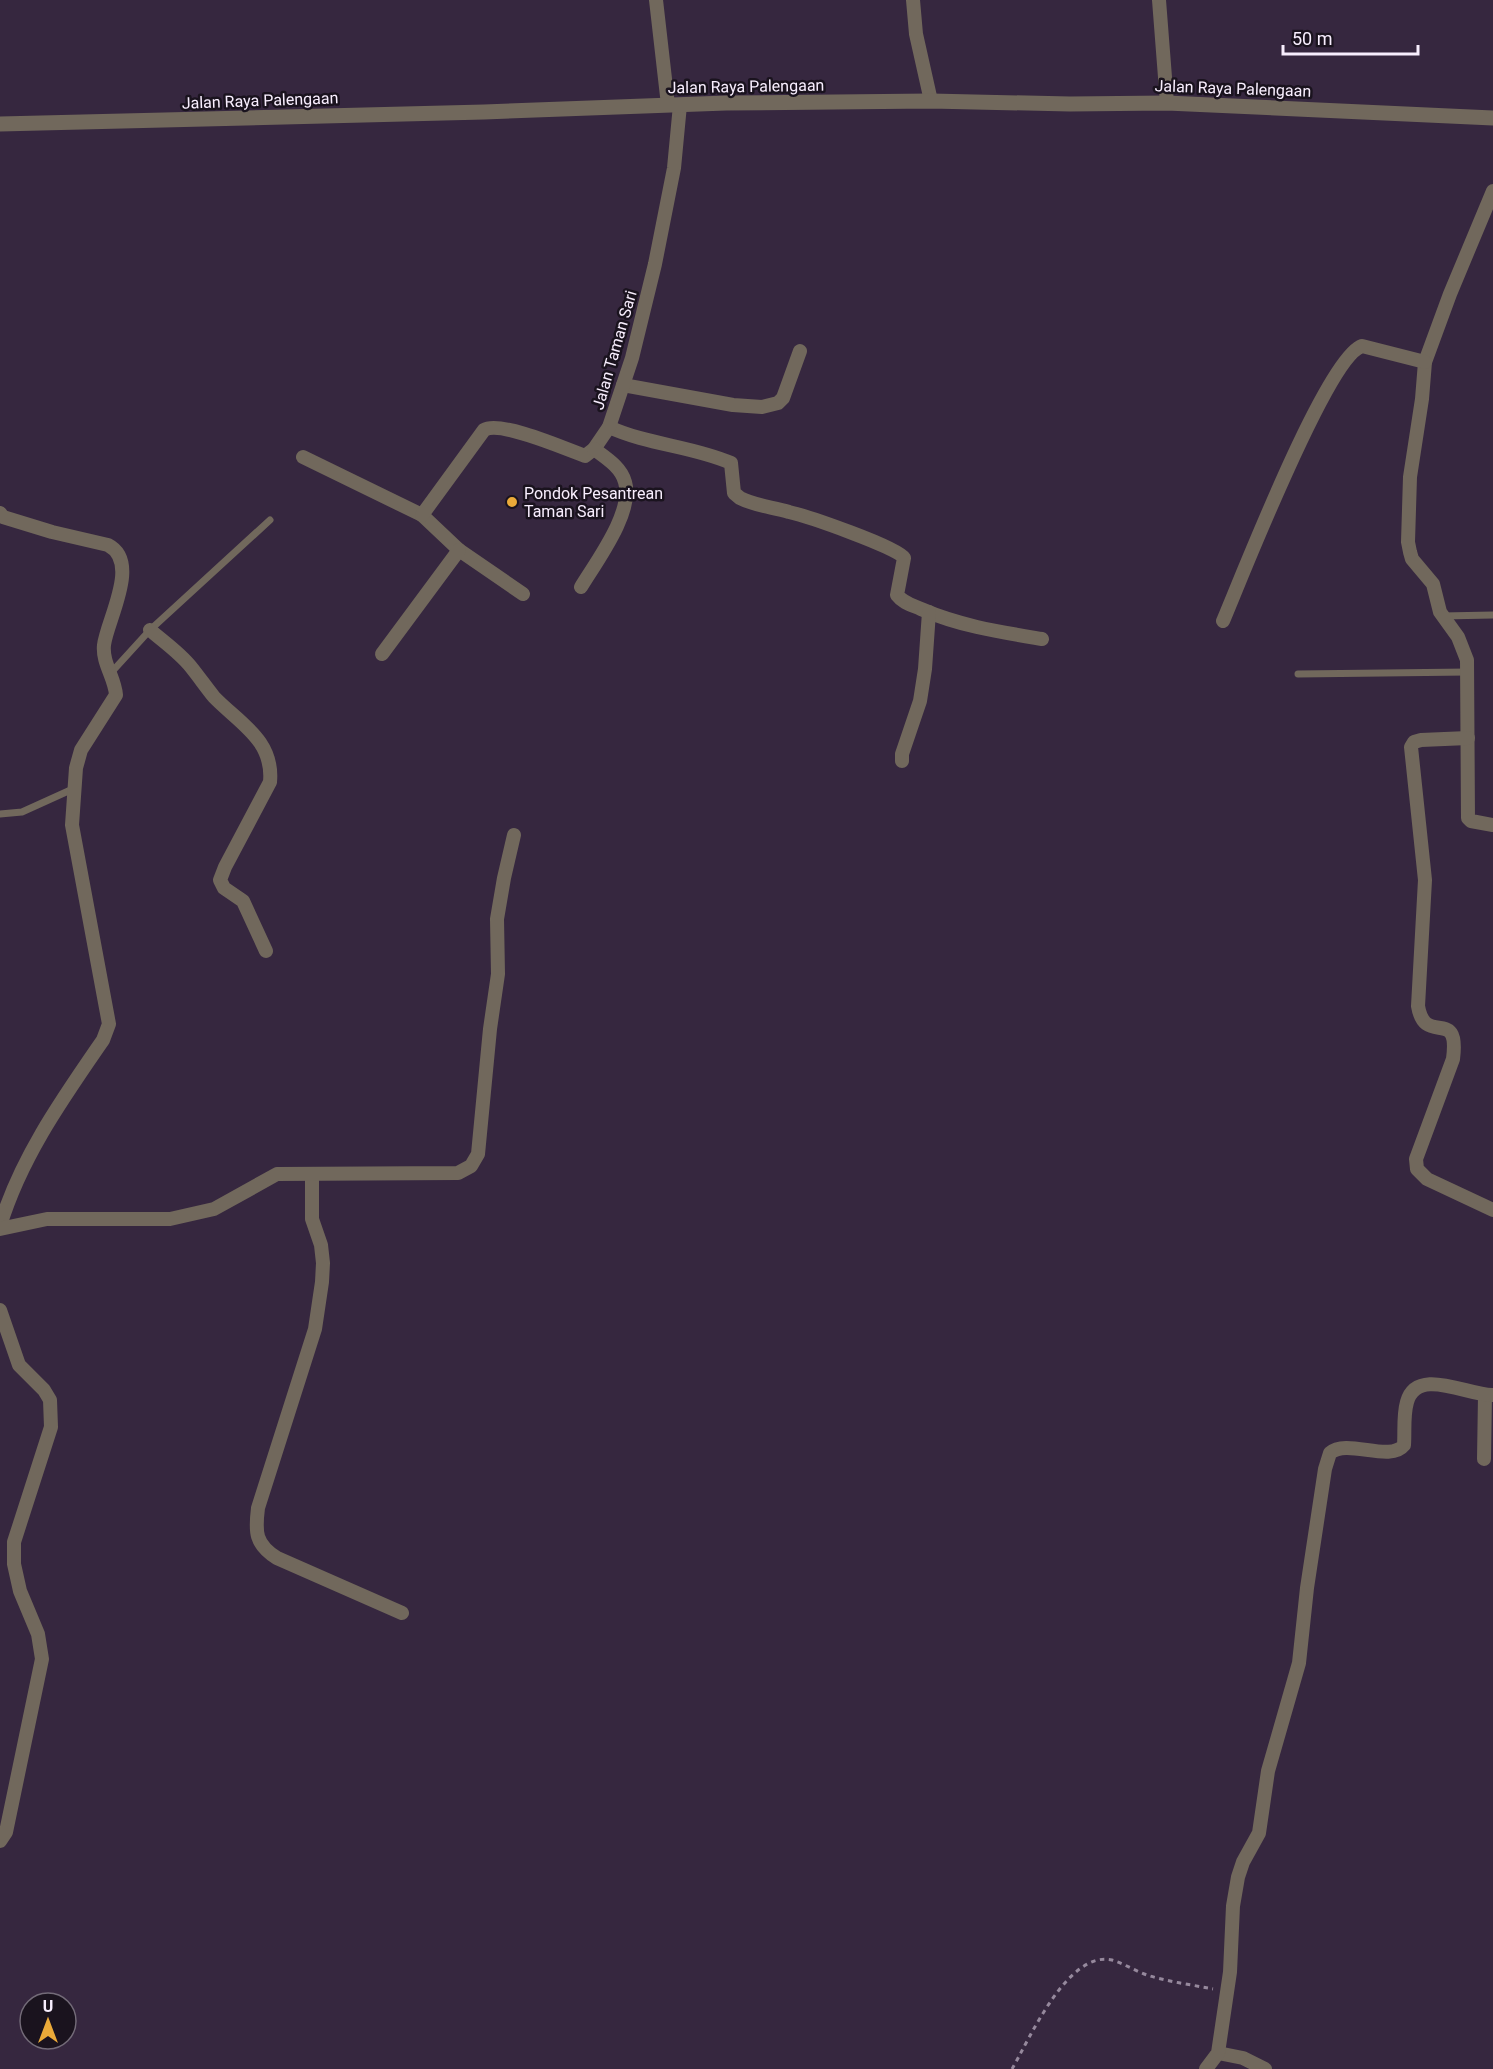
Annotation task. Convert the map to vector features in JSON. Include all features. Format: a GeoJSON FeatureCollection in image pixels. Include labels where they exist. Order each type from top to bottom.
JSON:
{"type":"FeatureCollection","features":[{"type":"Feature","properties":{"kind":"street","name":"Jalan Taman Sari"},"geometry":{"type":"LineString","coordinates":[[594,449],[609,427],[632,358],[655,264],[674,168],[674,105],[656,0]]}},
{"type":"Feature","properties":{"kind":"street"},"geometry":{"type":"LineString","coordinates":[[913,0],[916,34],[931,101]]}},
{"type":"Feature","properties":{"kind":"street"},"geometry":{"type":"LineString","coordinates":[[1159,0],[1167,103]]}},
{"type":"Feature","properties":{"kind":"street","name":"Jalan Raya Palengaan"},"geometry":{"type":"LineString","coordinates":[[0,124],[461,113],[757,102],[931,101],[1070,104],[1167,103],[1493,118]]}},
{"type":"Feature","properties":{"kind":"street"},"geometry":{"type":"LineString","coordinates":[[1493,191],[1433,336],[1425,362],[1422,399],[1410,477],[1408,542],[1412,559],[1433,584],[1442,616],[1461,642],[1467,660],[1468,818],[1472,821],[1493,825]]}},
{"type":"Feature","properties":{"kind":"street"},"geometry":{"type":"LineString","coordinates":[[1223,621],[1295,452],[1314,411],[1342,364],[1358,347],[1362,346],[1425,362]]}},
{"type":"Feature","properties":{"kind":"street"},"geometry":{"type":"LineString","coordinates":[[623,385],[733,405],[771,405],[783,398],[789,387],[800,351]]}},
{"type":"Feature","properties":{"kind":"street"},"geometry":{"type":"LineString","coordinates":[[422,515],[484,430],[489,427],[527,435],[585,456],[594,449],[615,465],[625,481],[627,498],[617,527],[581,587]]}},
{"type":"Feature","properties":{"kind":"street"},"geometry":{"type":"LineString","coordinates":[[609,427],[627,435],[681,447],[731,463],[734,493],[740,498],[806,517],[901,554],[904,558],[897,595],[904,602],[943,619],[974,628],[1042,639]]}},
{"type":"Feature","properties":{"kind":"street"},"geometry":{"type":"LineString","coordinates":[[303,457],[422,515],[459,550],[523,594]]}},
{"type":"Feature","properties":{"kind":"street"},"geometry":{"type":"LineString","coordinates":[[0,513],[3,517],[33,526],[108,544],[120,555],[122,582],[119,601],[104,645],[104,657],[116,695],[81,750],[72,825],[109,1024],[104,1040],[36,1143],[8,1199],[0,1227],[47,1219],[170,1219],[214,1209],[277,1174],[458,1173],[471,1166],[478,1154],[482,1126],[490,1029],[498,974],[497,920],[514,835]]}},
{"type":"Feature","properties":{"kind":"street"},"geometry":{"type":"LineString","coordinates":[[382,654],[459,550]]}},
{"type":"Feature","properties":{"kind":"street"},"geometry":{"type":"LineString","coordinates":[[902,761],[902,754],[920,700],[925,669],[929,612]]}},
{"type":"Feature","properties":{"kind":"street"},"geometry":{"type":"LineString","coordinates":[[150,630],[190,666],[220,703],[243,722],[262,745],[272,767],[270,782],[220,880],[224,888],[243,901],[266,951]]}},
{"type":"Feature","properties":{"kind":"street"},"geometry":{"type":"LineString","coordinates":[[1468,738],[1421,740],[1414,742],[1411,747],[1425,880],[1418,1006],[1420,1018],[1425,1025],[1431,1028],[1446,1028],[1453,1033],[1455,1043],[1453,1059],[1416,1159],[1417,1169],[1427,1179],[1493,1210]]}},
{"type":"Feature","properties":{"kind":"street"},"geometry":{"type":"LineString","coordinates":[[312,1175],[312,1219],[321,1245],[322,1282],[315,1329],[258,1508],[256,1526],[258,1540],[277,1558],[402,1613]]}},
{"type":"Feature","properties":{"kind":"street"},"geometry":{"type":"LineString","coordinates":[[0,1310],[20,1365],[44,1389],[50,1400],[51,1427],[14,1542],[14,1564],[20,1591],[38,1634],[42,1659],[6,1832],[0,1841]]}},
{"type":"Feature","properties":{"kind":"street"},"geometry":{"type":"LineString","coordinates":[[1206,2069],[1218,2053],[1230,1972],[1237,1884],[1244,1862],[1259,1833],[1268,1771],[1299,1664],[1324,1469],[1330,1453],[1338,1449],[1391,1451],[1401,1449],[1404,1445],[1406,1403],[1412,1391],[1417,1387],[1430,1384],[1489,1395],[1484,1459]]}},
{"type":"Feature","properties":{"kind":"street"},"geometry":{"type":"LineString","coordinates":[[1218,2053],[1243,2058],[1264,2069]]}},
{"type":"Feature","properties":{"kind":"lane"},"geometry":{"type":"LineString","coordinates":[[109,675],[150,630],[270,520]]}},
{"type":"Feature","properties":{"kind":"lane"},"geometry":{"type":"LineString","coordinates":[[1442,616],[1493,615]]}},
{"type":"Feature","properties":{"kind":"lane"},"geometry":{"type":"LineString","coordinates":[[1298,674],[1468,672]]}},
{"type":"Feature","properties":{"kind":"lane"},"geometry":{"type":"LineString","coordinates":[[0,814],[22,812],[75,788]]}},
{"type":"Feature","properties":{"kind":"path"},"geometry":{"type":"LineString","coordinates":[[1012,2069],[1059,1989],[1084,1965],[1095,1960],[1111,1960],[1151,1976],[1226,1991]]}},
{"type":"Feature","properties":{"kind":"place","name":"Pondok Pesantrean Taman Sari"},"geometry":{"type":"Point","coordinates":[512,502]}}]}
